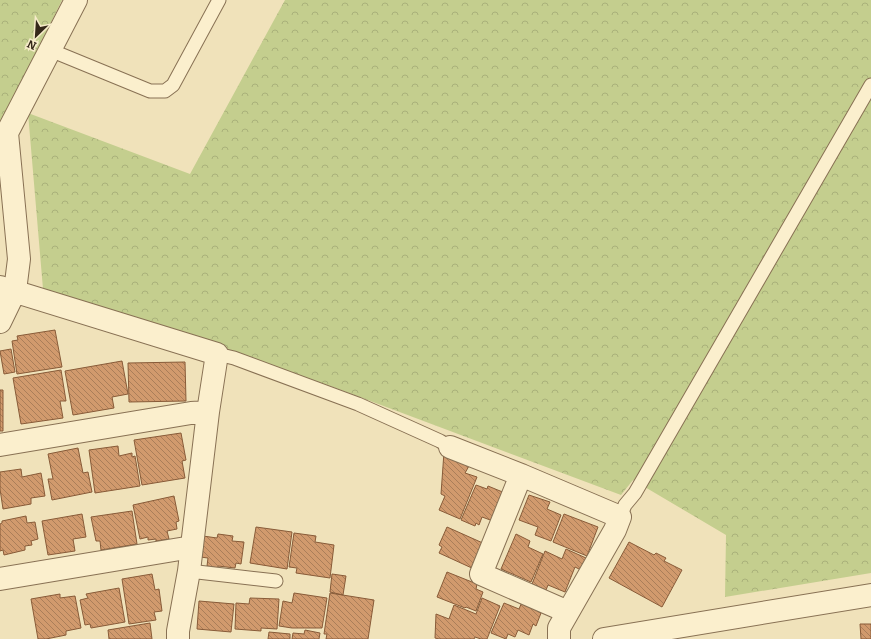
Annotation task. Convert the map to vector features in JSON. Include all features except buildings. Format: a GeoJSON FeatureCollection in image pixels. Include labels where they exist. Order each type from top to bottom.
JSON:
{"type":"FeatureCollection","features":[{"type":"Feature","properties":{"kind":"street"},"geometry":{"type":"LineString","coordinates":[[0,322],[7,289],[19,259],[7,133],[76,0]]}},
{"type":"Feature","properties":{"kind":"street"},"geometry":{"type":"LineString","coordinates":[[7,289],[217,354],[208,412],[189,571],[178,631],[178,639]]}},
{"type":"Feature","properties":{"kind":"street"},"geometry":{"type":"LineString","coordinates":[[0,445],[191,413],[208,412]]}},
{"type":"Feature","properties":{"kind":"street"},"geometry":{"type":"LineString","coordinates":[[450,447],[521,475],[620,518],[615,530],[559,628],[559,639]]}},
{"type":"Feature","properties":{"kind":"street"},"geometry":{"type":"LineString","coordinates":[[521,475],[482,574],[568,612]]}},
{"type":"Feature","properties":{"kind":"street"},"geometry":{"type":"LineString","coordinates":[[0,579],[192,547]]}},
{"type":"Feature","properties":{"kind":"street"},"geometry":{"type":"LineString","coordinates":[[604,639],[871,595]]}},
{"type":"Feature","properties":{"kind":"lane"},"geometry":{"type":"LineString","coordinates":[[50,50],[150,91],[165,91],[173,85],[219,0]]}},
{"type":"Feature","properties":{"kind":"lane"},"geometry":{"type":"LineString","coordinates":[[620,518],[625,505],[635,493],[871,84]]}},
{"type":"Feature","properties":{"kind":"lane"},"geometry":{"type":"LineString","coordinates":[[217,354],[234,358],[358,404],[440,441],[450,447]]}},
{"type":"Feature","properties":{"kind":"lane"},"geometry":{"type":"LineString","coordinates":[[189,571],[276,581]]}},
{"type":"Feature","properties":{"kind":"green space"},"geometry":{"type":"Polygon","coordinates":[[[0,0],[62,0],[9,109],[0,135],[0,0]]]}},
{"type":"Feature","properties":{"kind":"green space"},"geometry":{"type":"Polygon","coordinates":[[[285,0],[871,0],[871,573],[725,597],[726,535],[633,480],[621,495],[333,387],[43,289],[28,113],[190,174],[285,0]]]}}]}
